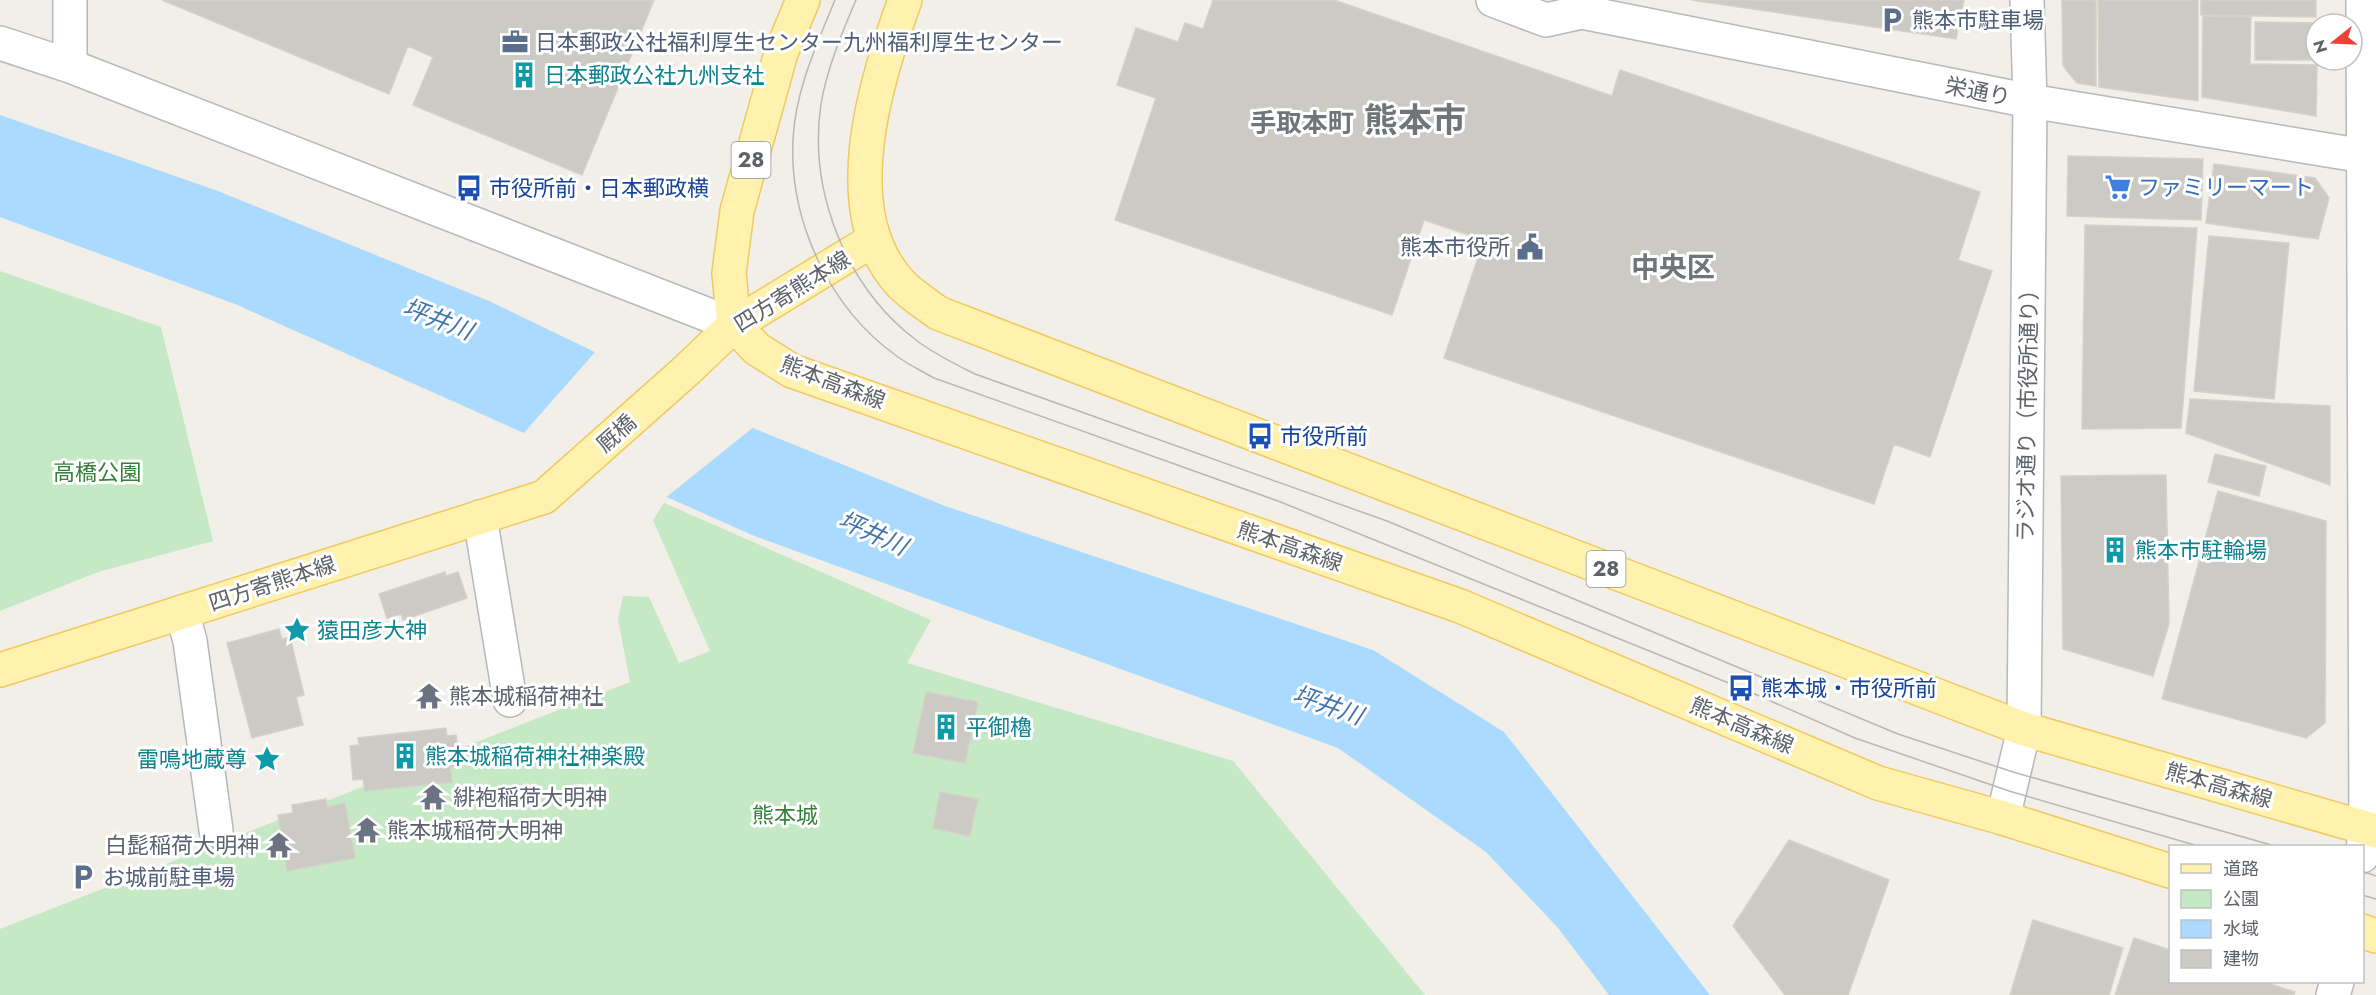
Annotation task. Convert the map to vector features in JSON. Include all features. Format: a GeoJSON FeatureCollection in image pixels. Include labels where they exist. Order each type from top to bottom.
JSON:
{"type":"FeatureCollection","features":[{"type":"Feature","properties":{"kind":"main road","name":"28"},"geometry":{"type":"LineString","coordinates":[[734,325],[729,273],[737,211],[781,53],[803,0]]}},
{"type":"Feature","properties":{"kind":"main road","name":"熊本高森線"},"geometry":{"type":"LineString","coordinates":[[905,0],[890,43],[867,138],[864,174],[866,208],[873,240],[885,263],[902,285],[938,313],[2024,729],[2368,838]]}},
{"type":"Feature","properties":{"kind":"main road","name":"四方寄熊本線"},"geometry":{"type":"LineString","coordinates":[[688,369],[734,325],[873,240]]}},
{"type":"Feature","properties":{"kind":"main road","name":"熊本高森線"},"geometry":{"type":"LineString","coordinates":[[734,325],[757,350],[792,370],[1460,606],[1878,783],[2003,818],[2169,871]]}},
{"type":"Feature","properties":{"kind":"main road","name":"厩橋"},"geometry":{"type":"LineString","coordinates":[[544,497],[688,369]]}},
{"type":"Feature","properties":{"kind":"main road","name":"四方寄熊本線"},"geometry":{"type":"LineString","coordinates":[[0,670],[544,497]]}},
{"type":"Feature","properties":{"kind":"street"},"geometry":{"type":"LineString","coordinates":[[70,0],[70,66]]}},
{"type":"Feature","properties":{"kind":"street"},"geometry":{"type":"LineString","coordinates":[[1493,0],[1546,20],[1584,6]]}},
{"type":"Feature","properties":{"kind":"street","name":"ラジオ通り（市役所通り）"},"geometry":{"type":"LineString","coordinates":[[2003,818],[2024,729],[2030,101],[2027,0]]}},
{"type":"Feature","properties":{"kind":"street"},"geometry":{"type":"LineString","coordinates":[[2363,0],[2370,157],[2368,838]]}},
{"type":"Feature","properties":{"kind":"street","name":"栄通り"},"geometry":{"type":"LineString","coordinates":[[1584,6],[2030,101],[2370,157]]}},
{"type":"Feature","properties":{"kind":"street"},"geometry":{"type":"LineString","coordinates":[[0,43],[70,66],[734,325]]}},
{"type":"Feature","properties":{"kind":"street"},"geometry":{"type":"LineString","coordinates":[[480,517],[510,700]]}},
{"type":"Feature","properties":{"kind":"street"},"geometry":{"type":"LineString","coordinates":[[182,612],[190,641],[216,830]]}},
{"type":"Feature","properties":{"kind":"green space","name":"高橋公園"},"geometry":{"type":"Polygon","coordinates":[[[0,271],[161,327],[213,541],[98,572],[0,611],[0,271]]]}},
{"type":"Feature","properties":{"kind":"green space","name":"熊本城"},"geometry":{"type":"Polygon","coordinates":[[[664,503],[931,620],[907,663],[1233,761],[1425,995],[0,995],[0,929],[630,682],[618,619],[623,596],[649,597],[679,663],[710,651],[653,520],[664,503]]]}},
{"type":"Feature","properties":{"kind":"water","name":"坪井川"},"geometry":{"type":"Polygon","coordinates":[[[0,115],[218,191],[489,301],[753,428],[945,506],[1373,650],[1504,732],[1710,995],[1609,995],[1558,928],[1486,852],[1338,748],[752,535],[235,304],[0,217],[0,115]]]}},
{"type":"Feature","properties":{"kind":"pier"},"geometry":{"type":"Polygon","coordinates":[[[597,350],[755,426],[664,499],[522,435],[597,350]]]}},
{"type":"Feature","properties":{"kind":"building","name":"日本郵政公社九州支社"},"geometry":{"type":"Polygon","coordinates":[[[162,0],[654,0],[582,175],[413,105],[433,57],[408,46],[389,94],[162,0]]]}},
{"type":"Feature","properties":{"kind":"building","name":"熊本市役所"},"geometry":{"type":"Polygon","coordinates":[[[1213,0],[1334,0],[1612,96],[1620,70],[1980,192],[1958,260],[1992,271],[1930,457],[1894,444],[1874,504],[1444,358],[1484,240],[1424,220],[1392,315],[1115,220],[1156,98],[1117,85],[1136,28],[1178,42],[1185,23],[1203,29],[1213,0]]]}},
{"type":"Feature","properties":{"kind":"building","name":"熊本市駐車場"},"geometry":{"type":"Polygon","coordinates":[[[1691,0],[1964,0],[1956,39],[1691,0]]]}},
{"type":"Feature","properties":{"kind":"building"},"geometry":{"type":"Polygon","coordinates":[[[2062,0],[2096,0],[2096,86],[2077,83],[2063,66],[2062,0]]]}},
{"type":"Feature","properties":{"kind":"building"},"geometry":{"type":"Polygon","coordinates":[[[2098,0],[2198,0],[2198,101],[2099,87],[2098,0]]]}},
{"type":"Feature","properties":{"kind":"building"},"geometry":{"type":"Polygon","coordinates":[[[2201,0],[2316,0],[2316,12],[2304,12],[2304,17],[2201,15],[2201,0]]]}},
{"type":"Feature","properties":{"kind":"building"},"geometry":{"type":"Polygon","coordinates":[[[2203,16],[2251,17],[2250,64],[2304,65],[2304,72],[2317,72],[2316,116],[2202,97],[2203,16]]]}},
{"type":"Feature","properties":{"kind":"building"},"geometry":{"type":"Polygon","coordinates":[[[2255,22],[2304,23],[2304,60],[2255,60],[2255,22]]]}},
{"type":"Feature","properties":{"kind":"building"},"geometry":{"type":"Polygon","coordinates":[[[2068,156],[2203,159],[2201,220],[2067,216],[2068,156]]]}},
{"type":"Feature","properties":{"kind":"building"},"geometry":{"type":"Polygon","coordinates":[[[2214,164],[2315,178],[2329,198],[2318,239],[2206,223],[2214,164]]]}},
{"type":"Feature","properties":{"kind":"building"},"geometry":{"type":"Polygon","coordinates":[[[2085,225],[2197,228],[2181,428],[2082,429],[2085,225]]]}},
{"type":"Feature","properties":{"kind":"building"},"geometry":{"type":"Polygon","coordinates":[[[2209,236],[2289,243],[2274,399],[2194,391],[2209,236]]]}},
{"type":"Feature","properties":{"kind":"building"},"geometry":{"type":"Polygon","coordinates":[[[2190,399],[2330,406],[2330,485],[2186,433],[2190,399]]]}},
{"type":"Feature","properties":{"kind":"building"},"geometry":{"type":"Polygon","coordinates":[[[2215,454],[2266,466],[2259,496],[2208,482],[2215,454]]]}},
{"type":"Feature","properties":{"kind":"building","name":"熊本市駐輪場"},"geometry":{"type":"Polygon","coordinates":[[[2166,475],[2169,624],[2153,676],[2063,649],[2061,476],[2166,475]]]}},
{"type":"Feature","properties":{"kind":"building"},"geometry":{"type":"Polygon","coordinates":[[[2218,491],[2326,521],[2325,723],[2306,738],[2162,699],[2218,491]]]}},
{"type":"Feature","properties":{"kind":"building"},"geometry":{"type":"Polygon","coordinates":[[[445,572],[446,576],[458,572],[467,598],[403,620],[401,614],[387,618],[379,594],[445,572]]]}},
{"type":"Feature","properties":{"kind":"building"},"geometry":{"type":"Polygon","coordinates":[[[279,629],[282,639],[290,637],[304,695],[296,697],[303,725],[252,738],[227,643],[279,629]]]}},
{"type":"Feature","properties":{"kind":"building","name":"平御櫓"},"geometry":{"type":"Polygon","coordinates":[[[926,692],[978,702],[965,763],[913,753],[926,692]]]}},
{"type":"Feature","properties":{"kind":"building","name":"熊本城稲荷神社神楽殿"},"geometry":{"type":"Polygon","coordinates":[[[446,728],[447,736],[456,735],[460,766],[450,767],[452,782],[365,791],[363,779],[353,780],[350,746],[359,745],[358,738],[446,728]]]}},
{"type":"Feature","properties":{"kind":"building"},"geometry":{"type":"Polygon","coordinates":[[[940,792],[978,799],[970,836],[933,828],[940,792]]]}},
{"type":"Feature","properties":{"kind":"building"},"geometry":{"type":"Polygon","coordinates":[[[326,799],[327,807],[345,803],[355,858],[287,871],[278,815],[293,813],[292,805],[326,799]]]}},
{"type":"Feature","properties":{"kind":"building"},"geometry":{"type":"Polygon","coordinates":[[[1789,840],[1889,880],[1848,995],[1785,995],[1733,926],[1789,840]]]}},
{"type":"Feature","properties":{"kind":"building"},"geometry":{"type":"Polygon","coordinates":[[[2033,920],[2123,948],[2109,995],[2010,995],[2033,920]]]}},
{"type":"Feature","properties":{"kind":"building"},"geometry":{"type":"Polygon","coordinates":[[[2134,938],[2169,950],[2169,983],[2268,983],[2295,992],[2294,995],[2115,995],[2134,938]]]}},
{"type":"Feature","properties":{"kind":"tram line"},"geometry":{"type":"LineString","coordinates":[[835,0],[808,68],[798,104],[793,140],[798,202],[818,261],[834,289],[852,314],[874,337],[907,363],[934,378],[1278,501],[1741,688],[1855,738],[2009,791],[2195,845]]}},
{"type":"Feature","properties":{"kind":"tram line"},"geometry":{"type":"LineString","coordinates":[[856,0],[831,64],[821,104],[818,137],[827,203],[837,235],[870,293],[891,318],[916,340],[937,354],[975,374],[1387,521],[1898,734],[2013,772],[2271,845]]}},
{"type":"Feature","properties":{"kind":"tram line"},"geometry":{"type":"LineString","coordinates":[[2364,872],[2376,876]]}},
{"type":"Feature","properties":{"kind":"tram line"},"geometry":{"type":"LineString","coordinates":[[2364,896],[2376,899]]}},
{"type":"Feature","properties":{"kind":"place","name":"熊本市駐車場"},"geometry":{"type":"Point","coordinates":[1892,20]}},
{"type":"Feature","properties":{"kind":"place","name":"日本郵政公社福利厚生センター九州福利厚生センター"},"geometry":{"type":"Point","coordinates":[515,42]}},
{"type":"Feature","properties":{"kind":"place","name":"日本郵政公社九州支社"},"geometry":{"type":"Point","coordinates":[524,75]}},
{"type":"Feature","properties":{"kind":"place","name":"ファミリーマート"},"geometry":{"type":"Point","coordinates":[2118,187]}},
{"type":"Feature","properties":{"kind":"place","name":"市役所前・日本郵政横"},"geometry":{"type":"Point","coordinates":[469,188]}},
{"type":"Feature","properties":{"kind":"place","name":"熊本市役所"},"geometry":{"type":"Point","coordinates":[1530,247]}},
{"type":"Feature","properties":{"kind":"place","name":"市役所前"},"geometry":{"type":"Point","coordinates":[1260,436]}},
{"type":"Feature","properties":{"kind":"place","name":"熊本市駐輪場"},"geometry":{"type":"Point","coordinates":[2115,550]}},
{"type":"Feature","properties":{"kind":"place","name":"猿田彦大神"},"geometry":{"type":"Point","coordinates":[297,630]}},
{"type":"Feature","properties":{"kind":"place","name":"熊本城・市役所前"},"geometry":{"type":"Point","coordinates":[1741,688]}},
{"type":"Feature","properties":{"kind":"place","name":"熊本城稲荷神社"},"geometry":{"type":"Point","coordinates":[429,696]}},
{"type":"Feature","properties":{"kind":"place","name":"平御櫓"},"geometry":{"type":"Point","coordinates":[946,727]}},
{"type":"Feature","properties":{"kind":"place","name":"熊本城稲荷神社神楽殿"},"geometry":{"type":"Point","coordinates":[405,756]}},
{"type":"Feature","properties":{"kind":"place","name":"雷鳴地蔵尊"},"geometry":{"type":"Point","coordinates":[267,759]}},
{"type":"Feature","properties":{"kind":"place","name":"緋袍稲荷大明神"},"geometry":{"type":"Point","coordinates":[433,797]}},
{"type":"Feature","properties":{"kind":"place","name":"熊本城稲荷大明神"},"geometry":{"type":"Point","coordinates":[367,830]}},
{"type":"Feature","properties":{"kind":"place","name":"白髭稲荷大明神"},"geometry":{"type":"Point","coordinates":[279,845]}},
{"type":"Feature","properties":{"kind":"place","name":"お城前駐車場"},"geometry":{"type":"Point","coordinates":[83,877]}},
{"type":"Feature","properties":{"kind":"district","name":"熊本市"},"geometry":{"type":"Point","coordinates":[1415,120]}},
{"type":"Feature","properties":{"kind":"district","name":"手取本町"},"geometry":{"type":"Point","coordinates":[1302,123]}},
{"type":"Feature","properties":{"kind":"district","name":"中央区"},"geometry":{"type":"Point","coordinates":[1673,267]}}]}
